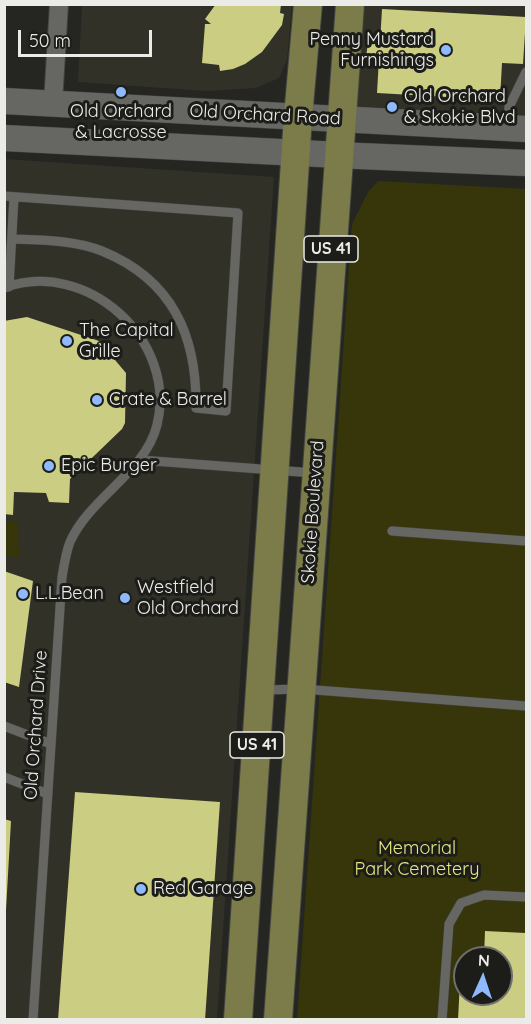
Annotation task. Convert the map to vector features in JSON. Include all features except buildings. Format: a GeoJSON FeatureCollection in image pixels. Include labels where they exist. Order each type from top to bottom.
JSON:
{"type":"FeatureCollection","features":[{"type":"Feature","properties":{"kind":"main road","name":"US 41"},"geometry":{"type":"LineString","coordinates":[[238,1020],[298,117],[308,4]]}},
{"type":"Feature","properties":{"kind":"main road","name":"Skokie Boulevard"},"geometry":{"type":"LineString","coordinates":[[278,1020],[350,4]]}},
{"type":"Feature","properties":{"kind":"main road","name":"Old Orchard Road"},"geometry":{"type":"LineString","coordinates":[[4,101],[517,128]]}},
{"type":"Feature","properties":{"kind":"main road","name":"Old Orchard Road"},"geometry":{"type":"LineString","coordinates":[[4,138],[526,163]]}},
{"type":"Feature","properties":{"kind":"street"},"geometry":{"type":"LineString","coordinates":[[52,103],[59,4]]}},
{"type":"Feature","properties":{"kind":"lane"},"geometry":{"type":"LineString","coordinates":[[517,128],[509,107],[526,72]]}},
{"type":"Feature","properties":{"kind":"lane"},"geometry":{"type":"LineString","coordinates":[[7,288],[12,238],[9,196],[238,213],[226,411],[196,408],[195,366],[187,333],[178,315],[154,285],[139,272],[101,250],[54,241],[12,238]]}},
{"type":"Feature","properties":{"kind":"lane","name":"Old Orchard Drive"},"geometry":{"type":"LineString","coordinates":[[7,288],[33,283],[55,283],[75,287],[110,304],[131,325],[154,366],[160,404],[158,423],[152,442],[140,460],[97,506],[70,541],[62,577],[33,1020]]}},
{"type":"Feature","properties":{"kind":"lane"},"geometry":{"type":"LineString","coordinates":[[140,460],[316,473]]}},
{"type":"Feature","properties":{"kind":"lane"},"geometry":{"type":"LineString","coordinates":[[392,531],[526,542]]}},
{"type":"Feature","properties":{"kind":"lane"},"geometry":{"type":"LineString","coordinates":[[261,690],[302,689],[526,706]]}},
{"type":"Feature","properties":{"kind":"lane"},"geometry":{"type":"LineString","coordinates":[[4,726],[51,744]]}},
{"type":"Feature","properties":{"kind":"lane"},"geometry":{"type":"LineString","coordinates":[[4,777],[48,794]]}},
{"type":"Feature","properties":{"kind":"lane"},"geometry":{"type":"LineString","coordinates":[[442,1020],[449,924],[461,903],[484,895],[526,897]]}},
{"type":"Feature","properties":{"kind":"shaded area"},"geometry":{"type":"Polygon","coordinates":[[[82,5],[292,5],[287,60],[279,78],[256,88],[206,91],[78,82],[82,5]]]}},
{"type":"Feature","properties":{"kind":"shaded area","name":"Penny Mustard Furnishings"},"geometry":{"type":"Polygon","coordinates":[[[360,5],[526,5],[526,118],[354,106],[360,5]]]}},
{"type":"Feature","properties":{"kind":"shaded area","name":"Westfield Old Orchard"},"geometry":{"type":"Polygon","coordinates":[[[4,159],[274,177],[217,1019],[5,1019],[4,159]]]}},
{"type":"Feature","properties":{"kind":"green space","name":"Memorial Park Cemetery"},"geometry":{"type":"Polygon","coordinates":[[[378,181],[526,189],[526,1019],[297,1020],[352,224],[368,192],[378,181]]]}},
{"type":"Feature","properties":{"kind":"green space"},"geometry":{"type":"Polygon","coordinates":[[[5,521],[18,522],[19,558],[5,555],[5,521]]]}},
{"type":"Feature","properties":{"kind":"place","name":"Penny Mustard Furnishings"},"geometry":{"type":"Point","coordinates":[446,50]}},
{"type":"Feature","properties":{"kind":"place","name":"Old Orchard & Lacrosse"},"geometry":{"type":"Point","coordinates":[121,92]}},
{"type":"Feature","properties":{"kind":"place","name":"Old Orchard & Skokie Blvd"},"geometry":{"type":"Point","coordinates":[392,107]}},
{"type":"Feature","properties":{"kind":"place","name":"The Capital Grille"},"geometry":{"type":"Point","coordinates":[67,341]}},
{"type":"Feature","properties":{"kind":"place","name":"Crate & Barrel"},"geometry":{"type":"Point","coordinates":[97,400]}},
{"type":"Feature","properties":{"kind":"place","name":"Epic Burger"},"geometry":{"type":"Point","coordinates":[49,466]}},
{"type":"Feature","properties":{"kind":"place","name":"L.L.Bean"},"geometry":{"type":"Point","coordinates":[23,594]}},
{"type":"Feature","properties":{"kind":"place","name":"Westfield Old Orchard"},"geometry":{"type":"Point","coordinates":[125,598]}},
{"type":"Feature","properties":{"kind":"place","name":"Red Garage"},"geometry":{"type":"Point","coordinates":[141,889]}}]}
